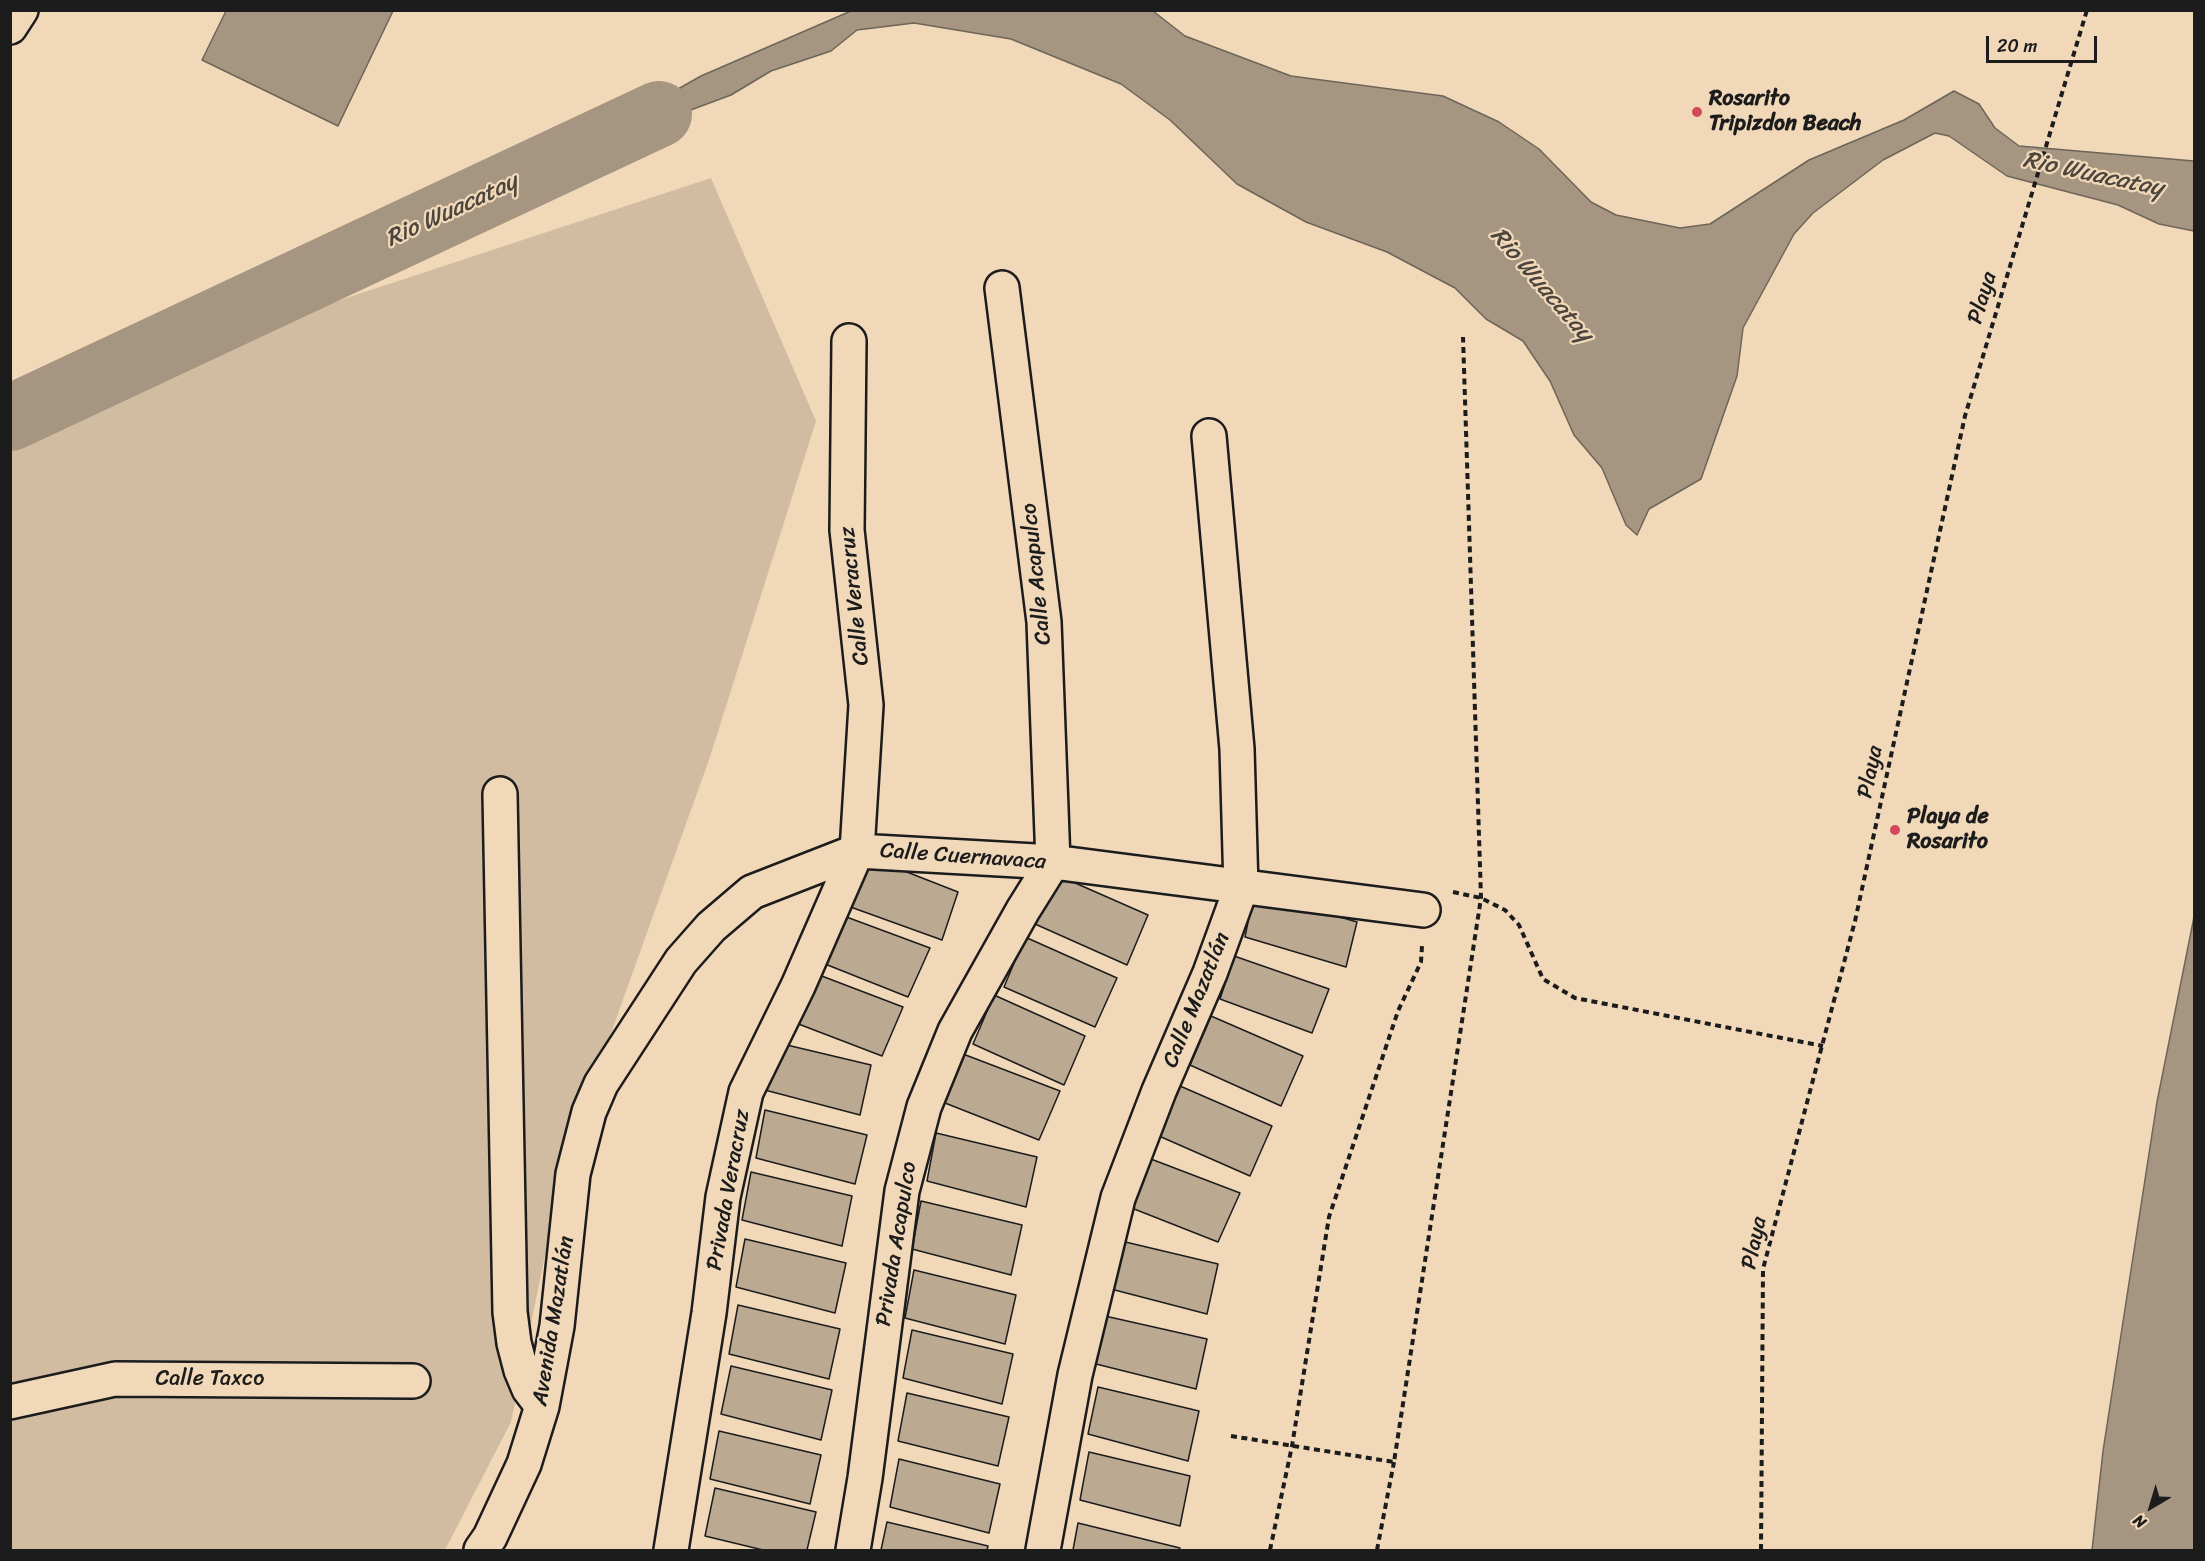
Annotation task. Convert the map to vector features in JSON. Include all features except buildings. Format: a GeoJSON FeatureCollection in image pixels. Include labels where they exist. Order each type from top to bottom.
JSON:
{"type":"FeatureCollection","features":[{"type":"Feature","properties":{"kind":"street"},"geometry":{"type":"LineString","coordinates":[[10,27],[21,10]]}},
{"type":"Feature","properties":{"kind":"street","name":"Calle Acapulco"},"geometry":{"type":"LineString","coordinates":[[1002,288],[1044,622],[1053,862]]}},
{"type":"Feature","properties":{"kind":"street","name":"Calle Veracruz"},"geometry":{"type":"LineString","coordinates":[[849,341],[847,530],[866,705],[856,851]]}},
{"type":"Feature","properties":{"kind":"street","name":"Calle Mazatlán"},"geometry":{"type":"LineString","coordinates":[[1043,1551],[1075,1375],[1118,1198],[1159,1091],[1210,973],[1241,888],[1237,749],[1209,436]]}},
{"type":"Feature","properties":{"kind":"street"},"geometry":{"type":"LineString","coordinates":[[500,794],[510,1312],[521,1370],[529,1389],[542,1407]]}},
{"type":"Feature","properties":{"kind":"street","name":"Calle Cuernavaca"},"geometry":{"type":"LineString","coordinates":[[602,1083],[681,961],[731,908],[752,892],[856,851],[1053,862],[1423,910]]}},
{"type":"Feature","properties":{"kind":"street","name":"Privada Veracruz"},"geometry":{"type":"LineString","coordinates":[[671,1551],[706,1336],[723,1197],[746,1092],[798,986],[856,851]]}},
{"type":"Feature","properties":{"kind":"street","name":"Privada Acapulco"},"geometry":{"type":"LineString","coordinates":[[853,1551],[866,1478],[902,1191],[924,1107],[955,1031],[1023,910],[1053,862]]}},
{"type":"Feature","properties":{"kind":"street","name":"Avenida Mazatlán"},"geometry":{"type":"LineString","coordinates":[[481,1551],[490,1537],[524,1464],[542,1407],[557,1326],[573,1173],[589,1112],[602,1083]]}},
{"type":"Feature","properties":{"kind":"street","name":"Calle Taxco"},"geometry":{"type":"LineString","coordinates":[[10,1402],[115,1379],[413,1381]]}},
{"type":"Feature","properties":{"kind":"path","name":"Playa"},"geometry":{"type":"LineString","coordinates":[[1761,1551],[1763,1269],[1856,921],[1965,416],[2087,10]]}},
{"type":"Feature","properties":{"kind":"path"},"geometry":{"type":"LineString","coordinates":[[1377,1551],[1394,1462],[1481,897],[1463,337]]}},
{"type":"Feature","properties":{"kind":"path"},"geometry":{"type":"LineString","coordinates":[[1270,1551],[1292,1446],[1329,1217],[1398,1011],[1421,962],[1423,910],[1454,891],[1481,897],[1505,910],[1519,925],[1543,979],[1575,998],[1822,1046]]}},
{"type":"Feature","properties":{"kind":"path"},"geometry":{"type":"LineString","coordinates":[[1231,1436],[1394,1462]]}},
{"type":"Feature","properties":{"kind":"shaded area"},"geometry":{"type":"Polygon","coordinates":[[[711,178],[816,421],[710,757],[563,1167],[511,1422],[445,1550],[11,1550],[10,449],[82,385],[711,178]]]}},
{"type":"Feature","properties":{"kind":"water"},"geometry":{"type":"Polygon","coordinates":[[[226,10],[393,11],[338,126],[202,60],[226,10]]]}},
{"type":"Feature","properties":{"kind":"water"},"geometry":{"type":"Polygon","coordinates":[[[851,11],[1153,11],[1185,36],[1291,76],[1443,96],[1499,122],[1539,149],[1591,202],[1616,215],[1680,228],[1710,224],[1809,160],[1904,120],[1954,91],[1979,104],[1995,128],[2019,146],[2194,161],[2194,231],[2159,224],[2118,205],[2007,176],[1949,136],[1935,133],[1883,160],[1813,213],[1794,234],[1743,328],[1737,376],[1701,479],[1649,509],[1637,535],[1626,525],[1602,468],[1574,435],[1550,381],[1523,341],[1486,319],[1455,288],[1387,252],[1306,222],[1237,184],[1170,120],[1121,84],[1011,39],[914,23],[857,30],[831,51],[771,71],[731,95],[575,153],[584,142],[701,76],[851,11]]]}},
{"type":"Feature","properties":{"kind":"water"},"geometry":{"type":"Polygon","coordinates":[[[2194,917],[2194,1550],[2092,1550],[2103,1451],[2157,1102],[2194,917]]]}},
{"type":"Feature","properties":{"kind":"waterway","name":"Rio Wuacatay"},"geometry":{"type":"LineString","coordinates":[[10,418],[659,114]]}},
{"type":"Feature","properties":{"kind":"place","name":"Rosarito Tripizdon Beach"},"geometry":{"type":"Point","coordinates":[1697,112]}},
{"type":"Feature","properties":{"kind":"place","name":"Playa de Rosarito"},"geometry":{"type":"Point","coordinates":[1895,830]}}]}
